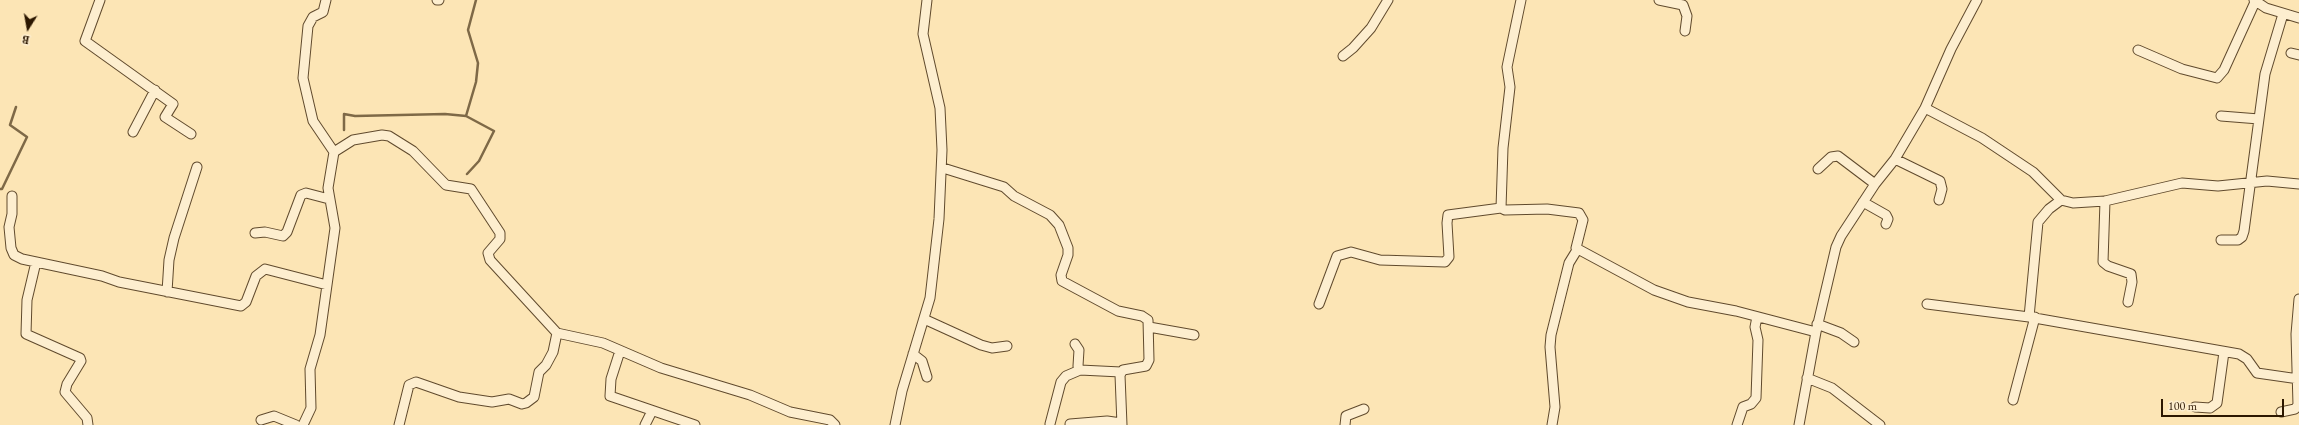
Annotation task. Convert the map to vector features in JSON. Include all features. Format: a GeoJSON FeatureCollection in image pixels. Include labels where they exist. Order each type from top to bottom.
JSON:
{"type":"FeatureCollection","features":[{"type":"Feature","properties":{"kind":"street"},"geometry":{"type":"LineString","coordinates":[[100,0],[85,41],[173,104],[165,117],[191,134]]}},
{"type":"Feature","properties":{"kind":"street"},"geometry":{"type":"LineString","coordinates":[[303,425],[311,408],[310,369],[320,335],[334,228],[328,188],[334,152],[313,121],[303,78],[308,26],[313,18],[323,12],[326,0]]}},
{"type":"Feature","properties":{"kind":"street"},"geometry":{"type":"LineString","coordinates":[[895,425],[902,391],[932,289],[943,168],[940,108],[923,34],[927,0]]}},
{"type":"Feature","properties":{"kind":"street"},"geometry":{"type":"LineString","coordinates":[[1342,56],[1353,48],[1372,28],[1388,0]]}},
{"type":"Feature","properties":{"kind":"street"},"geometry":{"type":"LineString","coordinates":[[1501,208],[1503,148],[1510,87],[1507,67],[1521,0]]}},
{"type":"Feature","properties":{"kind":"street"},"geometry":{"type":"LineString","coordinates":[[1659,0],[1683,5],[1687,16],[1685,31]]}},
{"type":"Feature","properties":{"kind":"street"},"geometry":{"type":"LineString","coordinates":[[1799,425],[1817,328],[1836,247],[1875,184],[1895,159],[1925,108],[1951,49],[1977,0]]}},
{"type":"Feature","properties":{"kind":"street"},"geometry":{"type":"LineString","coordinates":[[2138,50],[2182,69],[2217,78],[2224,70],[2255,1],[2283,14],[2299,18]]}},
{"type":"Feature","properties":{"kind":"street"},"geometry":{"type":"LineString","coordinates":[[2221,240],[2238,240],[2242,237],[2267,67],[2283,14]]}},
{"type":"Feature","properties":{"kind":"street"},"geometry":{"type":"LineString","coordinates":[[133,132],[155,90]]}},
{"type":"Feature","properties":{"kind":"street"},"geometry":{"type":"LineString","coordinates":[[1925,108],[1982,138],[2033,172],[2061,200],[2073,203],[2105,201],[2182,183],[2218,186],[2267,181],[2299,184]]}},
{"type":"Feature","properties":{"kind":"street"},"geometry":{"type":"LineString","coordinates":[[2221,116],[2259,119]]}},
{"type":"Feature","properties":{"kind":"street"},"geometry":{"type":"LineString","coordinates":[[334,152],[353,140],[382,135],[389,136],[413,151],[446,185],[471,189],[500,233],[500,239],[488,253],[490,260],[558,333],[600,342],[660,368],[750,395],[785,410],[830,420],[835,425]]}},
{"type":"Feature","properties":{"kind":"street"},"geometry":{"type":"LineString","coordinates":[[1818,169],[1831,157],[1838,156],[1875,184]]}},
{"type":"Feature","properties":{"kind":"street"},"geometry":{"type":"LineString","coordinates":[[1895,159],[1940,181],[1942,189],[1939,200]]}},
{"type":"Feature","properties":{"kind":"street"},"geometry":{"type":"LineString","coordinates":[[167,292],[169,260],[174,238],[197,167]]}},
{"type":"Feature","properties":{"kind":"street"},"geometry":{"type":"LineString","coordinates":[[943,168],[1004,186],[1014,196],[1050,215],[1058,224],[1068,248],[1068,255],[1061,275],[1062,281],[1118,311],[1142,316],[1148,320],[1149,360],[1146,366],[1123,370],[1121,372],[1080,370],[1066,376],[1061,382],[1050,424]]}},
{"type":"Feature","properties":{"kind":"street"},"geometry":{"type":"LineString","coordinates":[[255,233],[265,232],[283,236],[287,232],[301,195],[306,193],[329,199]]}},
{"type":"Feature","properties":{"kind":"street"},"geometry":{"type":"LineString","coordinates":[[12,196],[12,214],[9,227],[11,248],[17,258],[167,292],[241,306],[246,302],[256,276],[265,269],[327,286]]}},
{"type":"Feature","properties":{"kind":"street"},"geometry":{"type":"LineString","coordinates":[[2013,400],[2032,317],[2038,222],[2049,209],[2061,200]]}},
{"type":"Feature","properties":{"kind":"street"},"geometry":{"type":"LineString","coordinates":[[2105,201],[2103,262],[2108,266],[2131,274],[2132,282],[2128,302]]}},
{"type":"Feature","properties":{"kind":"street"},"geometry":{"type":"LineString","coordinates":[[1863,202],[1886,215],[1888,219],[1886,224]]}},
{"type":"Feature","properties":{"kind":"street"},"geometry":{"type":"LineString","coordinates":[[1319,304],[1337,256],[1351,252],[1380,260],[1446,262],[1449,257],[1446,223],[1448,215],[1501,208],[1505,210],[1547,209],[1579,212],[1583,220],[1576,243],[1577,250],[1569,263],[1551,335],[1550,347],[1556,407],[1552,425]]}},
{"type":"Feature","properties":{"kind":"street"},"geometry":{"type":"LineString","coordinates":[[1577,250],[1670,296],[1688,302],[1841,333],[1854,342]]}},
{"type":"Feature","properties":{"kind":"street"},"geometry":{"type":"LineString","coordinates":[[36,262],[26,300],[26,334],[80,358],[81,361],[67,384],[65,392],[87,418],[88,425]]}},
{"type":"Feature","properties":{"kind":"street"},"geometry":{"type":"LineString","coordinates":[[2281,412],[2298,406],[2296,327],[2299,299]]}},
{"type":"Feature","properties":{"kind":"street"},"geometry":{"type":"LineString","coordinates":[[1927,304],[2032,317],[2239,354],[2247,359],[2257,373],[2261,375],[2298,379]]}},
{"type":"Feature","properties":{"kind":"street"},"geometry":{"type":"LineString","coordinates":[[1737,425],[1743,407],[1751,404],[1756,398],[1758,340],[1755,326],[1758,317]]}},
{"type":"Feature","properties":{"kind":"street"},"geometry":{"type":"LineString","coordinates":[[924,319],[981,345],[992,348],[1007,346]]}},
{"type":"Feature","properties":{"kind":"street"},"geometry":{"type":"LineString","coordinates":[[1149,327],[1194,335]]}},
{"type":"Feature","properties":{"kind":"street"},"geometry":{"type":"LineString","coordinates":[[399,425],[409,385],[416,382],[466,398],[492,402],[509,399],[522,404],[530,401],[535,394],[540,372],[546,365],[552,352],[558,333]]}},
{"type":"Feature","properties":{"kind":"street"},"geometry":{"type":"LineString","coordinates":[[1075,344],[1079,350],[1078,366],[1080,370]]}},
{"type":"Feature","properties":{"kind":"street"},"geometry":{"type":"LineString","coordinates":[[620,351],[612,379],[610,396],[695,425]]}},
{"type":"Feature","properties":{"kind":"street"},"geometry":{"type":"LineString","coordinates":[[2195,407],[2210,408],[2217,404],[2224,352]]}},
{"type":"Feature","properties":{"kind":"street"},"geometry":{"type":"LineString","coordinates":[[913,354],[922,362],[927,378]]}},
{"type":"Feature","properties":{"kind":"street"},"geometry":{"type":"LineString","coordinates":[[1070,424],[1108,422],[1122,424],[1119,379],[1121,372]]}},
{"type":"Feature","properties":{"kind":"street"},"geometry":{"type":"LineString","coordinates":[[1807,378],[1832,388],[1880,425]]}},
{"type":"Feature","properties":{"kind":"street"},"geometry":{"type":"LineString","coordinates":[[1345,425],[1346,416],[1364,409]]}},
{"type":"Feature","properties":{"kind":"street"},"geometry":{"type":"LineString","coordinates":[[645,425],[652,411]]}},
{"type":"Feature","properties":{"kind":"street"},"geometry":{"type":"LineString","coordinates":[[261,420],[274,416],[296,425]]}},
{"type":"Feature","properties":{"kind":"waterway"},"geometry":{"type":"LineString","coordinates":[[466,116],[476,82],[478,63],[468,30],[476,0]]}},
{"type":"Feature","properties":{"kind":"waterway"},"geometry":{"type":"LineString","coordinates":[[0,189],[2,189],[27,137],[10,125],[16,107]]}},
{"type":"Feature","properties":{"kind":"waterway"},"geometry":{"type":"LineString","coordinates":[[344,130],[344,114],[355,116],[445,114],[466,116],[494,131],[479,161],[467,174]]}}]}
